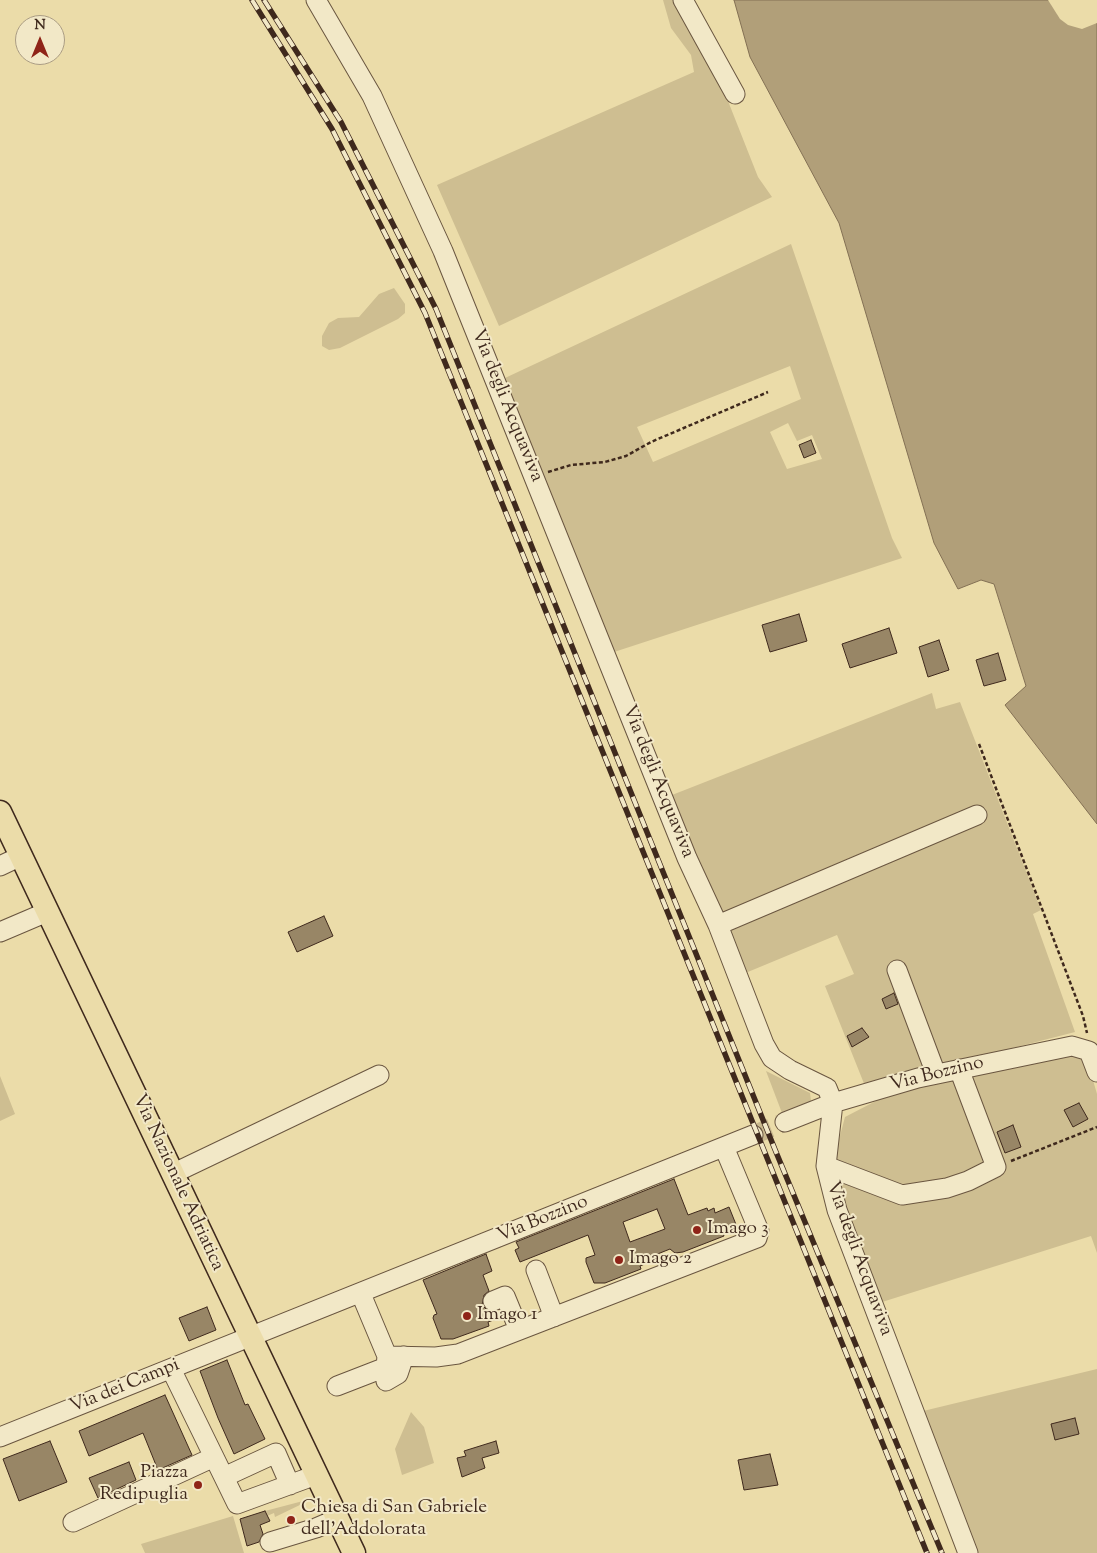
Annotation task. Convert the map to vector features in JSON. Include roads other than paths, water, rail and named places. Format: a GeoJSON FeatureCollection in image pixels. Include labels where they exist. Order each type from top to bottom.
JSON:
{"type":"FeatureCollection","features":[{"type":"Feature","properties":{"kind":"main road","name":"Via Nazionale Adriatica"},"geometry":{"type":"LineString","coordinates":[[0,812],[354,1553]]}},
{"type":"Feature","properties":{"kind":"street","name":"Via degli Acquaviva"},"geometry":{"type":"LineString","coordinates":[[316,0],[372,96],[430,224],[687,858],[718,925],[764,1044],[772,1058],[790,1070],[827,1088],[833,1102],[826,1166],[837,1210],[968,1553]]}},
{"type":"Feature","properties":{"kind":"street"},"geometry":{"type":"LineString","coordinates":[[683,0],[735,94]]}},
{"type":"Feature","properties":{"kind":"street"},"geometry":{"type":"LineString","coordinates":[[718,925],[977,815]]}},
{"type":"Feature","properties":{"kind":"street"},"geometry":{"type":"LineString","coordinates":[[0,866],[21,856]]}},
{"type":"Feature","properties":{"kind":"street"},"geometry":{"type":"LineString","coordinates":[[0,932],[48,912]]}},
{"type":"Feature","properties":{"kind":"street"},"geometry":{"type":"LineString","coordinates":[[897,970],[936,1074]]}},
{"type":"Feature","properties":{"kind":"street","name":"Via Bozzino"},"geometry":{"type":"LineString","coordinates":[[785,1122],[833,1102],[936,1074],[1072,1046],[1087,1051],[1097,1072]]}},
{"type":"Feature","properties":{"kind":"street"},"geometry":{"type":"LineString","coordinates":[[826,1166],[902,1195],[947,1188],[968,1181],[996,1167],[958,1069]]}},
{"type":"Feature","properties":{"kind":"street"},"geometry":{"type":"LineString","coordinates":[[172,1174],[379,1075]]}},
{"type":"Feature","properties":{"kind":"street","name":"Via Bozzino"},"geometry":{"type":"LineString","coordinates":[[251,1337],[362,1294],[753,1135]]}},
{"type":"Feature","properties":{"kind":"street"},"geometry":{"type":"LineString","coordinates":[[396,1356],[436,1357],[458,1354],[757,1238],[759,1231],[724,1147]]}},
{"type":"Feature","properties":{"kind":"street"},"geometry":{"type":"LineString","coordinates":[[536,1270],[554,1317]]}},
{"type":"Feature","properties":{"kind":"street"},"geometry":{"type":"LineString","coordinates":[[362,1294],[396,1356],[398,1374],[386,1381]]}},
{"type":"Feature","properties":{"kind":"street"},"geometry":{"type":"LineString","coordinates":[[493,1301],[505,1296],[519,1330]]}},
{"type":"Feature","properties":{"kind":"street","name":"Via dei Campi"},"geometry":{"type":"LineString","coordinates":[[0,1437],[251,1337]]}},
{"type":"Feature","properties":{"kind":"street"},"geometry":{"type":"LineString","coordinates":[[337,1386],[386,1368],[396,1356]]}},
{"type":"Feature","properties":{"kind":"street"},"geometry":{"type":"LineString","coordinates":[[171,1369],[237,1504],[316,1475]]}},
{"type":"Feature","properties":{"kind":"street"},"geometry":{"type":"LineString","coordinates":[[224,1476],[300,1442]]}},
{"type":"Feature","properties":{"kind":"street"},"geometry":{"type":"LineString","coordinates":[[276,1453],[290,1485]]}},
{"type":"Feature","properties":{"kind":"street"},"geometry":{"type":"LineString","coordinates":[[74,1522],[214,1457]]}},
{"type":"Feature","properties":{"kind":"street"},"geometry":{"type":"LineString","coordinates":[[270,1542],[316,1528],[337,1519]]}},
{"type":"Feature","properties":{"kind":"tunnel"},"geometry":{"type":"LineString","coordinates":[[753,1135],[785,1122]]}},
{"type":"Feature","properties":{"kind":"railway"},"geometry":{"type":"LineString","coordinates":[[252,0],[332,129],[425,313],[927,1553]]}},
{"type":"Feature","properties":{"kind":"railway"},"geometry":{"type":"LineString","coordinates":[[264,0],[341,122],[436,309],[776,1152],[942,1553]]}},
{"type":"Feature","properties":{"kind":"place","name":"Imago 3"},"geometry":{"type":"Point","coordinates":[697,1230]}},
{"type":"Feature","properties":{"kind":"place","name":"Imago 2"},"geometry":{"type":"Point","coordinates":[619,1260]}},
{"type":"Feature","properties":{"kind":"place","name":"Imago 1"},"geometry":{"type":"Point","coordinates":[467,1316]}},
{"type":"Feature","properties":{"kind":"place","name":"Piazza Redipuglia"},"geometry":{"type":"Point","coordinates":[198,1485]}},
{"type":"Feature","properties":{"kind":"place","name":"Chiesa di San Gabriele dell'Addolorata"},"geometry":{"type":"Point","coordinates":[291,1520]}}]}
